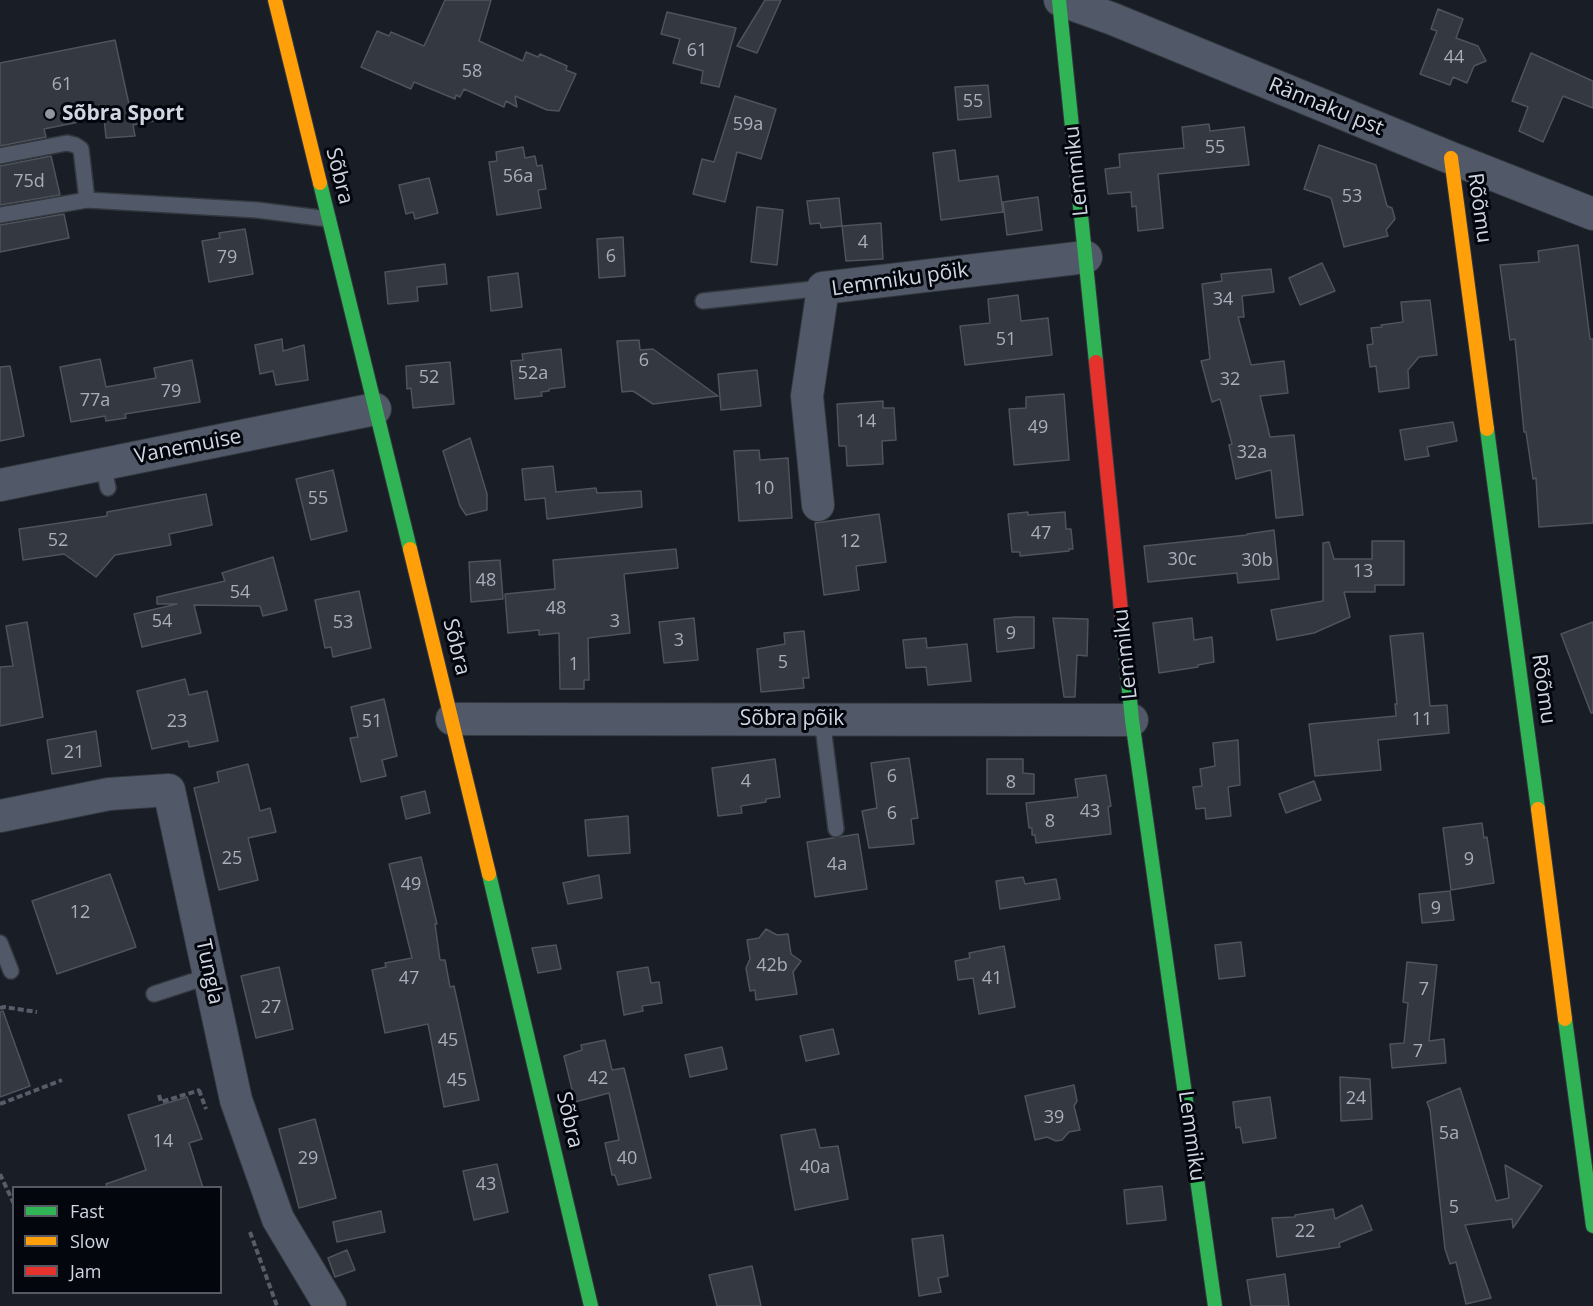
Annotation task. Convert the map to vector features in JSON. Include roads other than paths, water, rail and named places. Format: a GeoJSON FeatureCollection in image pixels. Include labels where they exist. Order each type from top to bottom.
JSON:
{"type":"FeatureCollection","features":[{"type":"Feature","properties":{"kind":"street","name":"Sõbra"},"geometry":{"type":"LineString","coordinates":[[275,0],[452,719],[591,1306]]}},
{"type":"Feature","properties":{"kind":"street","name":"Rännaku pst"},"geometry":{"type":"LineString","coordinates":[[1059,0],[1115,10],[1451,158],[1593,214]]}},
{"type":"Feature","properties":{"kind":"street","name":"Lemmiku"},"geometry":{"type":"LineString","coordinates":[[1059,0],[1132,720],[1215,1306]]}},
{"type":"Feature","properties":{"kind":"street","name":"Rõõmu"},"geometry":{"type":"LineString","coordinates":[[1451,158],[1593,1226]]}},
{"type":"Feature","properties":{"kind":"street","name":"Lemmiku põik"},"geometry":{"type":"LineString","coordinates":[[818,505],[807,396],[823,288],[1086,257]]}},
{"type":"Feature","properties":{"kind":"street","name":"Vanemuise"},"geometry":{"type":"LineString","coordinates":[[0,485],[106,476],[375,409]]}},
{"type":"Feature","properties":{"kind":"street","name":"Sõbra põik"},"geometry":{"type":"LineString","coordinates":[[452,719],[1132,720]]}},
{"type":"Feature","properties":{"kind":"street","name":"Tungla"},"geometry":{"type":"LineString","coordinates":[[0,816],[109,794],[169,790],[236,1100],[278,1219],[330,1306]]}},
{"type":"Feature","properties":{"kind":"lane"},"geometry":{"type":"LineString","coordinates":[[0,156],[66,143],[75,145],[81,150],[87,200]]}},
{"type":"Feature","properties":{"kind":"lane"},"geometry":{"type":"LineString","coordinates":[[0,215],[87,200],[258,210],[328,219]]}},
{"type":"Feature","properties":{"kind":"lane"},"geometry":{"type":"LineString","coordinates":[[703,300],[823,288]]}},
{"type":"Feature","properties":{"kind":"lane"},"geometry":{"type":"LineString","coordinates":[[822,719],[836,829]]}},
{"type":"Feature","properties":{"kind":"lane"},"geometry":{"type":"LineString","coordinates":[[0,943],[11,971]]}},
{"type":"Feature","properties":{"kind":"lane"},"geometry":{"type":"LineString","coordinates":[[154,994],[210,976]]}},
{"type":"Feature","properties":{"kind":"place","name":"Sõbra Sport"},"geometry":{"type":"Point","coordinates":[50,114]}}]}
